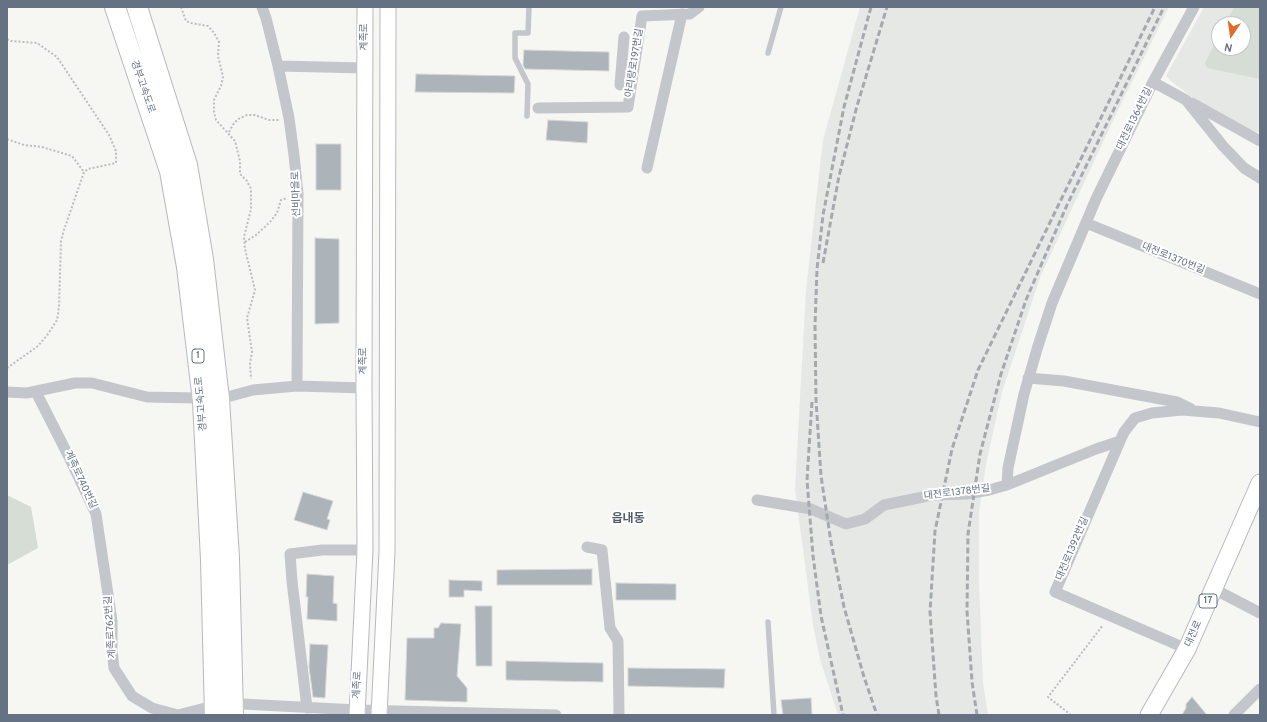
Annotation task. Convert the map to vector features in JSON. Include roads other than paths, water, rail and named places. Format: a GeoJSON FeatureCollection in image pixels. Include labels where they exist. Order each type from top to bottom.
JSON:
{"type":"FeatureCollection","features":[{"type":"Feature","properties":{"kind":"highway","name":"경부고속도로"},"geometry":{"type":"LineString","coordinates":[[115,7],[170,171],[187,267],[203,401],[211,560],[214,711]]}},
{"type":"Feature","properties":{"kind":"highway","name":"경부고속도로"},"geometry":{"type":"LineString","coordinates":[[137,7],[187,165],[203,259],[219,399],[238,709]]}},
{"type":"Feature","properties":{"kind":"main road","name":"계족로"},"geometry":{"type":"LineString","coordinates":[[357,713],[365,550],[365,7]]}},
{"type":"Feature","properties":{"kind":"main road"},"geometry":{"type":"LineString","coordinates":[[379,713],[387,552],[388,7]]}},
{"type":"Feature","properties":{"kind":"main road","name":"대전로"},"geometry":{"type":"LineString","coordinates":[[1149,715],[1187,649],[1260,483]]}},
{"type":"Feature","properties":{"kind":"street","name":"선비마을로"},"geometry":{"type":"LineString","coordinates":[[262,7],[278,66],[289,118],[298,194],[297,386]]}},
{"type":"Feature","properties":{"kind":"street","name":"아리랑로197번길"},"geometry":{"type":"LineString","coordinates":[[538,108],[628,107],[642,16],[690,14],[699,7]]}},
{"type":"Feature","properties":{"kind":"street"},"geometry":{"type":"LineString","coordinates":[[1153,82],[1194,7]]}},
{"type":"Feature","properties":{"kind":"street"},"geometry":{"type":"LineString","coordinates":[[647,168],[682,14]]}},
{"type":"Feature","properties":{"kind":"street"},"geometry":{"type":"LineString","coordinates":[[620,85],[624,37]]}},
{"type":"Feature","properties":{"kind":"street"},"geometry":{"type":"LineString","coordinates":[[278,66],[365,68]]}},
{"type":"Feature","properties":{"kind":"street","name":"대전로1364번길"},"geometry":{"type":"LineString","coordinates":[[1007,485],[1011,449],[1028,378],[1052,303],[1096,199],[1153,82],[1186,100],[1223,146],[1244,168],[1260,178]]}},
{"type":"Feature","properties":{"kind":"street"},"geometry":{"type":"LineString","coordinates":[[1186,100],[1260,140]]}},
{"type":"Feature","properties":{"kind":"street","name":"대전로1370번길"},"geometry":{"type":"LineString","coordinates":[[1086,223],[1260,294]]}},
{"type":"Feature","properties":{"kind":"street"},"geometry":{"type":"LineString","coordinates":[[1028,378],[1064,381],[1177,402],[1193,410]]}},
{"type":"Feature","properties":{"kind":"street"},"geometry":{"type":"LineString","coordinates":[[7,392],[27,393],[75,383],[92,383],[147,397],[196,398]]}},
{"type":"Feature","properties":{"kind":"street"},"geometry":{"type":"LineString","coordinates":[[227,397],[253,390],[297,386],[364,388]]}},
{"type":"Feature","properties":{"kind":"street","name":"계족로740번길"},"geometry":{"type":"LineString","coordinates":[[36,392],[96,514],[106,574]]}},
{"type":"Feature","properties":{"kind":"street"},"geometry":{"type":"LineString","coordinates":[[1120,440],[1124,432],[1135,418],[1152,413],[1193,410],[1219,413],[1260,422]]}},
{"type":"Feature","properties":{"kind":"street","name":"대전로1378번길"},"geometry":{"type":"LineString","coordinates":[[757,500],[811,510],[846,524],[865,519],[884,505],[933,495],[966,494],[990,490],[1007,485],[1096,448],[1120,440]]}},
{"type":"Feature","properties":{"kind":"street","name":"대전로1392번길"},"geometry":{"type":"LineString","coordinates":[[1120,440],[1055,592],[1187,649]]}},
{"type":"Feature","properties":{"kind":"street"},"geometry":{"type":"LineString","coordinates":[[588,547],[602,550],[610,628],[618,641],[619,715]]}},
{"type":"Feature","properties":{"kind":"street"},"geometry":{"type":"LineString","coordinates":[[307,708],[290,554],[322,550],[365,550]]}},
{"type":"Feature","properties":{"kind":"street","name":"계족로762번길"},"geometry":{"type":"LineString","coordinates":[[106,574],[112,621],[112,650],[114,668],[132,696],[152,708],[178,715],[214,711]]}},
{"type":"Feature","properties":{"kind":"street"},"geometry":{"type":"LineString","coordinates":[[1214,589],[1260,613]]}},
{"type":"Feature","properties":{"kind":"street"},"geometry":{"type":"LineString","coordinates":[[1234,715],[1260,689]]}},
{"type":"Feature","properties":{"kind":"street"},"geometry":{"type":"LineString","coordinates":[[238,709],[307,708],[357,713],[556,715]]}},
{"type":"Feature","properties":{"kind":"lane"},"geometry":{"type":"LineString","coordinates":[[527,116],[528,84],[515,58],[515,34],[528,34],[528,7]]}},
{"type":"Feature","properties":{"kind":"lane"},"geometry":{"type":"LineString","coordinates":[[768,53],[781,7]]}},
{"type":"Feature","properties":{"kind":"lane"},"geometry":{"type":"LineString","coordinates":[[768,622],[774,715]]}},
{"type":"Feature","properties":{"kind":"railway"},"geometry":{"type":"LineString","coordinates":[[871,7],[844,107],[823,215],[817,269],[815,326],[816,400],[821,476],[831,542],[844,607],[864,677],[877,715]]}},
{"type":"Feature","properties":{"kind":"railway"},"geometry":{"type":"LineString","coordinates":[[823,263],[839,176],[857,106],[887,7]]}},
{"type":"Feature","properties":{"kind":"railway"},"geometry":{"type":"LineString","coordinates":[[939,715],[936,696],[930,612],[935,531],[952,449],[978,370],[1155,7]]}},
{"type":"Feature","properties":{"kind":"railway"},"geometry":{"type":"LineString","coordinates":[[977,715],[972,682],[967,611],[968,534],[980,454],[1001,374],[1026,300],[1067,205],[1164,7]]}},
{"type":"Feature","properties":{"kind":"railway"},"geometry":{"type":"LineString","coordinates":[[812,402],[807,480],[813,556],[821,616],[843,715]]}},
{"type":"Feature","properties":{"kind":"district","name":"읍내동"},"geometry":{"type":"Point","coordinates":[628,520]}}]}
